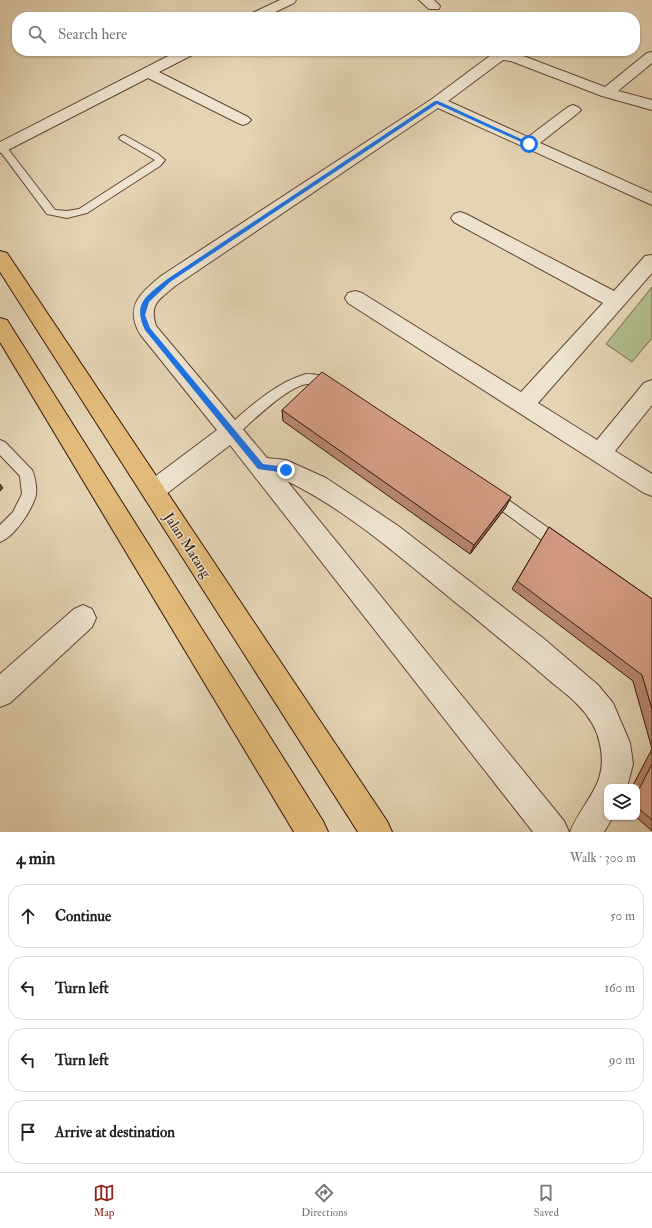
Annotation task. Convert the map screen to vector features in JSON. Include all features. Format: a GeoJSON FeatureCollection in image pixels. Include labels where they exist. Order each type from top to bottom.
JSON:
{"type":"FeatureCollection","features":[{"type":"Feature","properties":{"kind":"main road","name":"Jalan Matang"},"geometry":{"type":"LineString","coordinates":[[0,257],[376,832]]}},
{"type":"Feature","properties":{"kind":"main road"},"geometry":{"type":"LineString","coordinates":[[0,324],[312,832]]}},
{"type":"Feature","properties":{"kind":"street"},"geometry":{"type":"LineString","coordinates":[[267,12],[290,0]]}},
{"type":"Feature","properties":{"kind":"street"},"geometry":{"type":"LineString","coordinates":[[1,147],[179,56]]}},
{"type":"Feature","properties":{"kind":"street"},"geometry":{"type":"LineString","coordinates":[[553,832],[232,431],[147,329],[142,315],[146,301],[168,281],[437,102],[496,58],[503,56],[527,61],[607,93],[652,105]]}},
{"type":"Feature","properties":{"kind":"street"},"geometry":{"type":"LineString","coordinates":[[607,93],[651,59]]}},
{"type":"Feature","properties":{"kind":"street"},"geometry":{"type":"LineString","coordinates":[[148,72],[243,120]]}},
{"type":"Feature","properties":{"kind":"street"},"geometry":{"type":"LineString","coordinates":[[437,102],[652,200]]}},
{"type":"Feature","properties":{"kind":"street"},"geometry":{"type":"LineString","coordinates":[[529,144],[573,110]]}},
{"type":"Feature","properties":{"kind":"street"},"geometry":{"type":"LineString","coordinates":[[460,218],[616,301]]}},
{"type":"Feature","properties":{"kind":"street"},"geometry":{"type":"LineString","coordinates":[[524,404],[652,262]]}},
{"type":"Feature","properties":{"kind":"street"},"geometry":{"type":"LineString","coordinates":[[355,298],[652,486]]}},
{"type":"Feature","properties":{"kind":"street"},"geometry":{"type":"LineString","coordinates":[[600,453],[652,389]]}},
{"type":"Feature","properties":{"kind":"street"},"geometry":{"type":"LineString","coordinates":[[153,491],[232,431]]}},
{"type":"Feature","properties":{"kind":"street"},"geometry":{"type":"LineString","coordinates":[[261,467],[286,470],[318,485],[388,533],[533,648],[588,695],[602,713],[615,742],[618,764],[613,784]]}},
{"type":"Feature","properties":{"kind":"street"},"geometry":{"type":"LineString","coordinates":[[0,693],[83,618]]}},
{"type":"Feature","properties":{"kind":"street"},"geometry":{"type":"LineString","coordinates":[[586,832],[604,804]]}},
{"type":"Feature","properties":{"kind":"lane"},"geometry":{"type":"LineString","coordinates":[[1,147],[51,212],[61,215],[83,211],[157,164],[160,160],[124,138]]}},
{"type":"Feature","properties":{"kind":"lane"},"geometry":{"type":"LineString","coordinates":[[232,431],[283,389],[305,379],[320,380],[339,389]]}},
{"type":"Feature","properties":{"kind":"lane"},"geometry":{"type":"LineString","coordinates":[[0,446],[27,474],[29,494],[18,517],[0,535]]}},
{"type":"Feature","properties":{"kind":"lane"},"geometry":{"type":"LineString","coordinates":[[480,487],[569,551]]}},
{"type":"Feature","properties":{"kind":"green space"},"geometry":{"type":"Polygon","coordinates":[[[652,287],[652,338],[632,362],[606,344],[652,287]]]}},
{"type":"Feature","properties":{"kind":"building"},"geometry":{"type":"Polygon","coordinates":[[[322,372],[511,497],[474,545],[282,410],[322,372]]]}},
{"type":"Feature","properties":{"kind":"building"},"geometry":{"type":"Polygon","coordinates":[[[549,527],[652,599],[652,709],[642,675],[517,581],[549,527]]]}},
{"type":"Feature","properties":{"kind":"building"},"geometry":{"type":"Polygon","coordinates":[[[652,764],[652,820],[640,810],[640,787],[652,764]]]}},
{"type":"Feature","properties":{"kind":"route"},"geometry":{"type":"LineString","coordinates":[[286,470],[261,467],[147,329],[142,315],[146,301],[168,281],[437,102],[529,144]]}}]}
